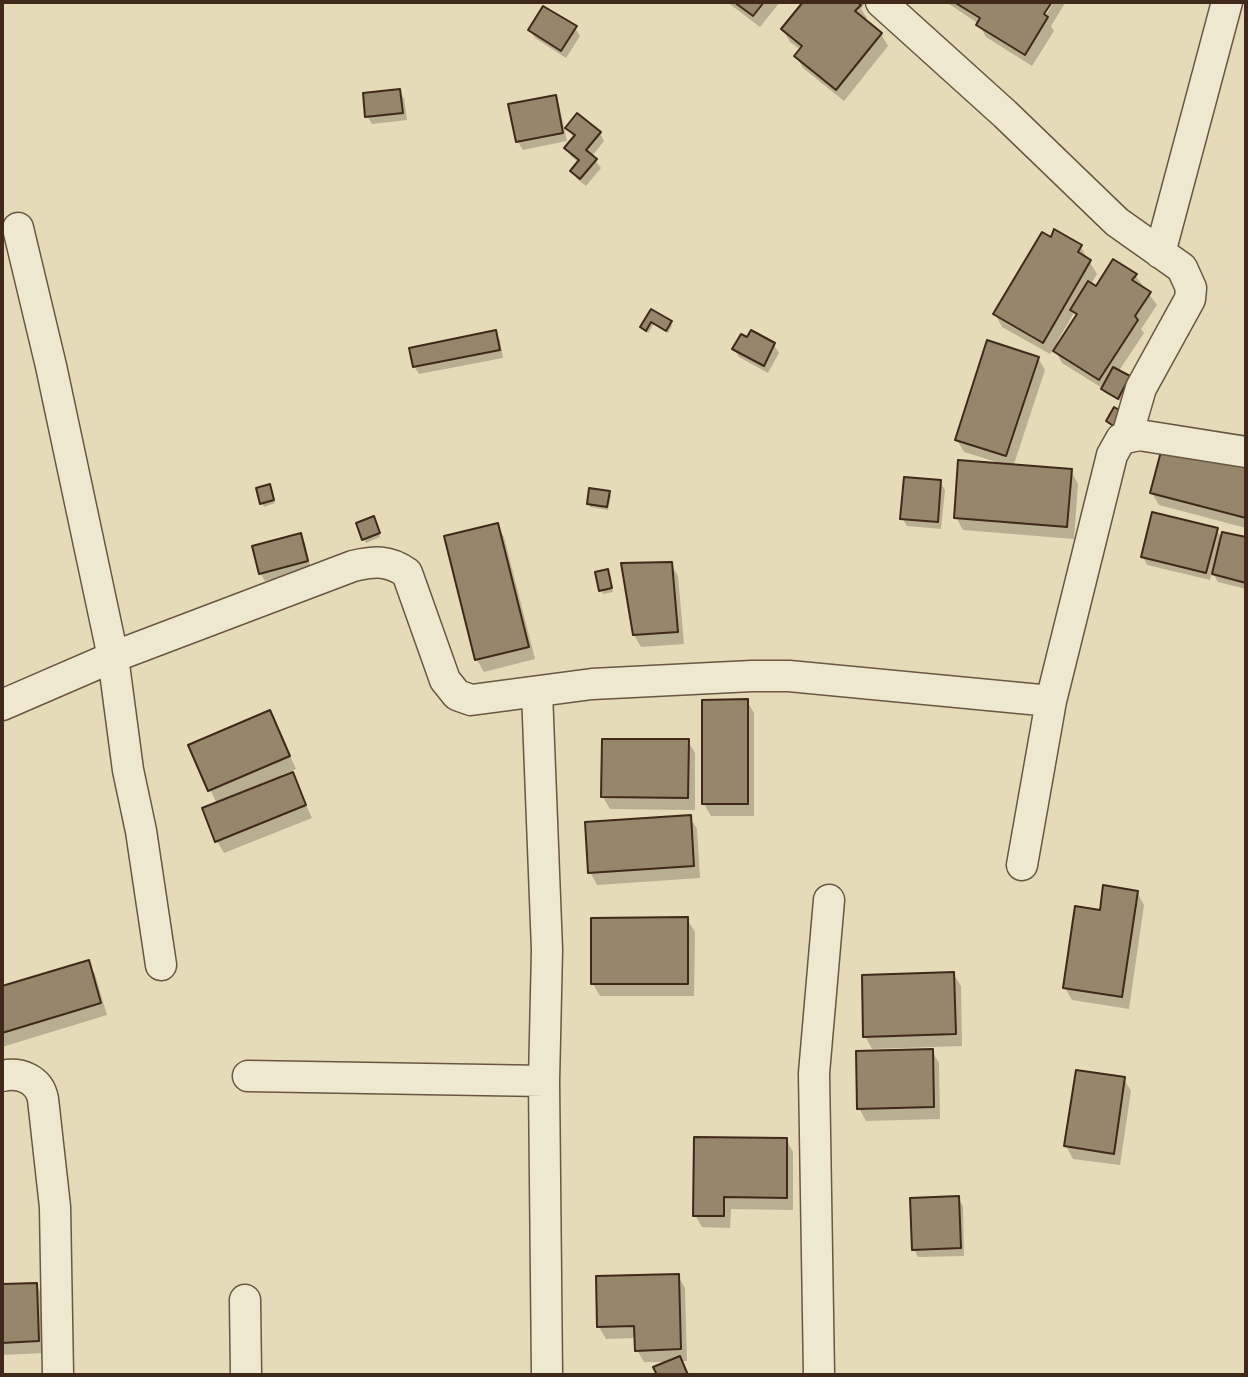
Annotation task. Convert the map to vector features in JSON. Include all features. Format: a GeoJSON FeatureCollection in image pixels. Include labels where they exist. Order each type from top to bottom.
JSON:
{"type":"FeatureCollection","features":[{"type":"Feature","properties":{"kind":"street"},"geometry":{"type":"LineString","coordinates":[[881,2],[1005,114],[1117,222],[1182,268],[1191,288],[1190,299],[1141,388],[1127,436],[1117,446],[1106,473],[1100,510],[1051,701],[1022,865]]}},
{"type":"Feature","properties":{"kind":"street"},"geometry":{"type":"LineString","coordinates":[[1160,253],[1227,2]]}},
{"type":"Feature","properties":{"kind":"street"},"geometry":{"type":"LineString","coordinates":[[18,228],[51,366],[113,657],[128,769],[141,831],[161,965]]}},
{"type":"Feature","properties":{"kind":"street"},"geometry":{"type":"LineString","coordinates":[[1127,436],[1161,438],[1246,452]]}},
{"type":"Feature","properties":{"kind":"street"},"geometry":{"type":"LineString","coordinates":[[2,705],[113,657],[353,566],[376,561],[394,564],[407,573],[444,680],[457,695],[471,700],[592,684],[789,676],[1051,701]]}},
{"type":"Feature","properties":{"kind":"street"},"geometry":{"type":"LineString","coordinates":[[537,692],[547,950],[544,1081],[547,1375]]}},
{"type":"Feature","properties":{"kind":"street"},"geometry":{"type":"LineString","coordinates":[[819,1375],[814,1073],[829,900]]}},
{"type":"Feature","properties":{"kind":"street"},"geometry":{"type":"LineString","coordinates":[[2,1076],[12,1074],[26,1077],[37,1085],[43,1099],[55,1208],[58,1375]]}},
{"type":"Feature","properties":{"kind":"street"},"geometry":{"type":"LineString","coordinates":[[248,1076],[544,1081]]}},
{"type":"Feature","properties":{"kind":"street"},"geometry":{"type":"LineString","coordinates":[[245,1300],[246,1375]]}},
{"type":"Feature","properties":{"kind":"building"},"geometry":{"type":"Polygon","coordinates":[[[734,2],[764,2],[753,16],[734,2]]]}},
{"type":"Feature","properties":{"kind":"building"},"geometry":{"type":"Polygon","coordinates":[[[803,2],[857,2],[861,5],[855,11],[882,33],[836,90],[794,56],[802,46],[781,29],[803,2]]]}},
{"type":"Feature","properties":{"kind":"building"},"geometry":{"type":"Polygon","coordinates":[[[954,2],[1052,2],[1044,14],[1048,17],[1025,55],[976,25],[980,18],[954,2]]]}},
{"type":"Feature","properties":{"kind":"building"},"geometry":{"type":"Polygon","coordinates":[[[543,6],[577,26],[561,51],[528,30],[543,6]]]}},
{"type":"Feature","properties":{"kind":"building"},"geometry":{"type":"Polygon","coordinates":[[[400,89],[403,113],[365,117],[363,93],[400,89]]]}},
{"type":"Feature","properties":{"kind":"building"},"geometry":{"type":"Polygon","coordinates":[[[556,95],[563,133],[516,142],[508,104],[556,95]]]}},
{"type":"Feature","properties":{"kind":"building"},"geometry":{"type":"Polygon","coordinates":[[[577,113],[601,132],[586,150],[597,159],[580,179],[570,171],[579,160],[564,148],[575,135],[565,128],[577,113]]]}},
{"type":"Feature","properties":{"kind":"building"},"geometry":{"type":"Polygon","coordinates":[[[1054,229],[1082,245],[1078,252],[1091,260],[1043,343],[993,314],[1042,232],[1051,237],[1054,229]]]}},
{"type":"Feature","properties":{"kind":"building"},"geometry":{"type":"Polygon","coordinates":[[[1113,259],[1137,274],[1132,280],[1151,292],[1135,316],[1138,320],[1099,380],[1053,351],[1077,314],[1070,310],[1088,281],[1096,286],[1113,259]]]}},
{"type":"Feature","properties":{"kind":"building"},"geometry":{"type":"Polygon","coordinates":[[[651,309],[672,321],[666,331],[651,322],[646,331],[640,327],[651,309]]]}},
{"type":"Feature","properties":{"kind":"building"},"geometry":{"type":"Polygon","coordinates":[[[496,330],[500,350],[413,367],[409,348],[496,330]]]}},
{"type":"Feature","properties":{"kind":"building"},"geometry":{"type":"Polygon","coordinates":[[[751,330],[775,343],[764,366],[732,349],[741,334],[747,337],[751,330]]]}},
{"type":"Feature","properties":{"kind":"building"},"geometry":{"type":"Polygon","coordinates":[[[987,340],[1039,357],[1006,456],[955,440],[987,340]]]}},
{"type":"Feature","properties":{"kind":"building"},"geometry":{"type":"Polygon","coordinates":[[[1113,367],[1130,376],[1118,399],[1101,389],[1113,367]]]}},
{"type":"Feature","properties":{"kind":"building"},"geometry":{"type":"Polygon","coordinates":[[[1114,407],[1123,412],[1115,427],[1106,421],[1114,407]]]}},
{"type":"Feature","properties":{"kind":"building"},"geometry":{"type":"Polygon","coordinates":[[[1163,444],[1246,466],[1246,518],[1150,493],[1163,444]]]}},
{"type":"Feature","properties":{"kind":"building"},"geometry":{"type":"Polygon","coordinates":[[[958,460],[1072,469],[1067,527],[954,518],[958,460]]]}},
{"type":"Feature","properties":{"kind":"building"},"geometry":{"type":"Polygon","coordinates":[[[904,477],[941,480],[938,522],[900,519],[904,477]]]}},
{"type":"Feature","properties":{"kind":"building"},"geometry":{"type":"Polygon","coordinates":[[[270,484],[274,500],[260,504],[256,488],[270,484]]]}},
{"type":"Feature","properties":{"kind":"building"},"geometry":{"type":"Polygon","coordinates":[[[589,488],[610,491],[607,507],[587,504],[589,488]]]}},
{"type":"Feature","properties":{"kind":"building"},"geometry":{"type":"Polygon","coordinates":[[[1152,512],[1218,528],[1206,573],[1141,557],[1152,512]]]}},
{"type":"Feature","properties":{"kind":"building"},"geometry":{"type":"Polygon","coordinates":[[[374,516],[380,533],[362,540],[356,523],[374,516]]]}},
{"type":"Feature","properties":{"kind":"building"},"geometry":{"type":"Polygon","coordinates":[[[498,523],[529,647],[475,660],[444,536],[498,523]]]}},
{"type":"Feature","properties":{"kind":"building"},"geometry":{"type":"Polygon","coordinates":[[[1222,532],[1246,537],[1246,583],[1212,574],[1222,532]]]}},
{"type":"Feature","properties":{"kind":"building"},"geometry":{"type":"Polygon","coordinates":[[[301,533],[308,561],[259,574],[252,546],[301,533]]]}},
{"type":"Feature","properties":{"kind":"building"},"geometry":{"type":"Polygon","coordinates":[[[672,562],[678,632],[633,635],[621,563],[672,562]]]}},
{"type":"Feature","properties":{"kind":"building"},"geometry":{"type":"Polygon","coordinates":[[[608,569],[612,588],[599,591],[595,572],[608,569]]]}},
{"type":"Feature","properties":{"kind":"building"},"geometry":{"type":"Polygon","coordinates":[[[748,699],[748,804],[702,804],[702,700],[748,699]]]}},
{"type":"Feature","properties":{"kind":"building"},"geometry":{"type":"Polygon","coordinates":[[[270,710],[290,756],[208,791],[188,745],[270,710]]]}},
{"type":"Feature","properties":{"kind":"building"},"geometry":{"type":"Polygon","coordinates":[[[602,739],[689,739],[688,798],[601,797],[602,739]]]}},
{"type":"Feature","properties":{"kind":"building"},"geometry":{"type":"Polygon","coordinates":[[[293,772],[306,805],[215,842],[202,808],[293,772]]]}},
{"type":"Feature","properties":{"kind":"building"},"geometry":{"type":"Polygon","coordinates":[[[691,815],[694,866],[588,873],[585,822],[691,815]]]}},
{"type":"Feature","properties":{"kind":"building"},"geometry":{"type":"Polygon","coordinates":[[[1103,885],[1138,891],[1122,997],[1063,988],[1075,906],[1100,910],[1103,885]]]}},
{"type":"Feature","properties":{"kind":"building"},"geometry":{"type":"Polygon","coordinates":[[[688,917],[688,984],[591,984],[591,918],[688,917]]]}},
{"type":"Feature","properties":{"kind":"building"},"geometry":{"type":"Polygon","coordinates":[[[89,960],[101,1003],[2,1033],[2,986],[89,960]]]}},
{"type":"Feature","properties":{"kind":"building"},"geometry":{"type":"Polygon","coordinates":[[[954,972],[956,1034],[863,1037],[862,975],[954,972]]]}},
{"type":"Feature","properties":{"kind":"building"},"geometry":{"type":"Polygon","coordinates":[[[933,1049],[934,1107],[857,1109],[856,1051],[933,1049]]]}},
{"type":"Feature","properties":{"kind":"building"},"geometry":{"type":"Polygon","coordinates":[[[1076,1070],[1125,1077],[1114,1154],[1064,1146],[1076,1070]]]}},
{"type":"Feature","properties":{"kind":"building"},"geometry":{"type":"Polygon","coordinates":[[[694,1137],[787,1138],[787,1198],[724,1197],[724,1216],[693,1216],[694,1137]]]}},
{"type":"Feature","properties":{"kind":"building"},"geometry":{"type":"Polygon","coordinates":[[[959,1196],[961,1248],[912,1250],[910,1198],[959,1196]]]}},
{"type":"Feature","properties":{"kind":"building"},"geometry":{"type":"Polygon","coordinates":[[[679,1274],[681,1349],[635,1351],[634,1326],[597,1327],[596,1276],[679,1274]]]}},
{"type":"Feature","properties":{"kind":"building"},"geometry":{"type":"Polygon","coordinates":[[[37,1283],[39,1341],[2,1343],[2,1284],[37,1283]]]}},
{"type":"Feature","properties":{"kind":"building"},"geometry":{"type":"Polygon","coordinates":[[[680,1356],[688,1375],[657,1375],[653,1367],[680,1356]]]}}]}
